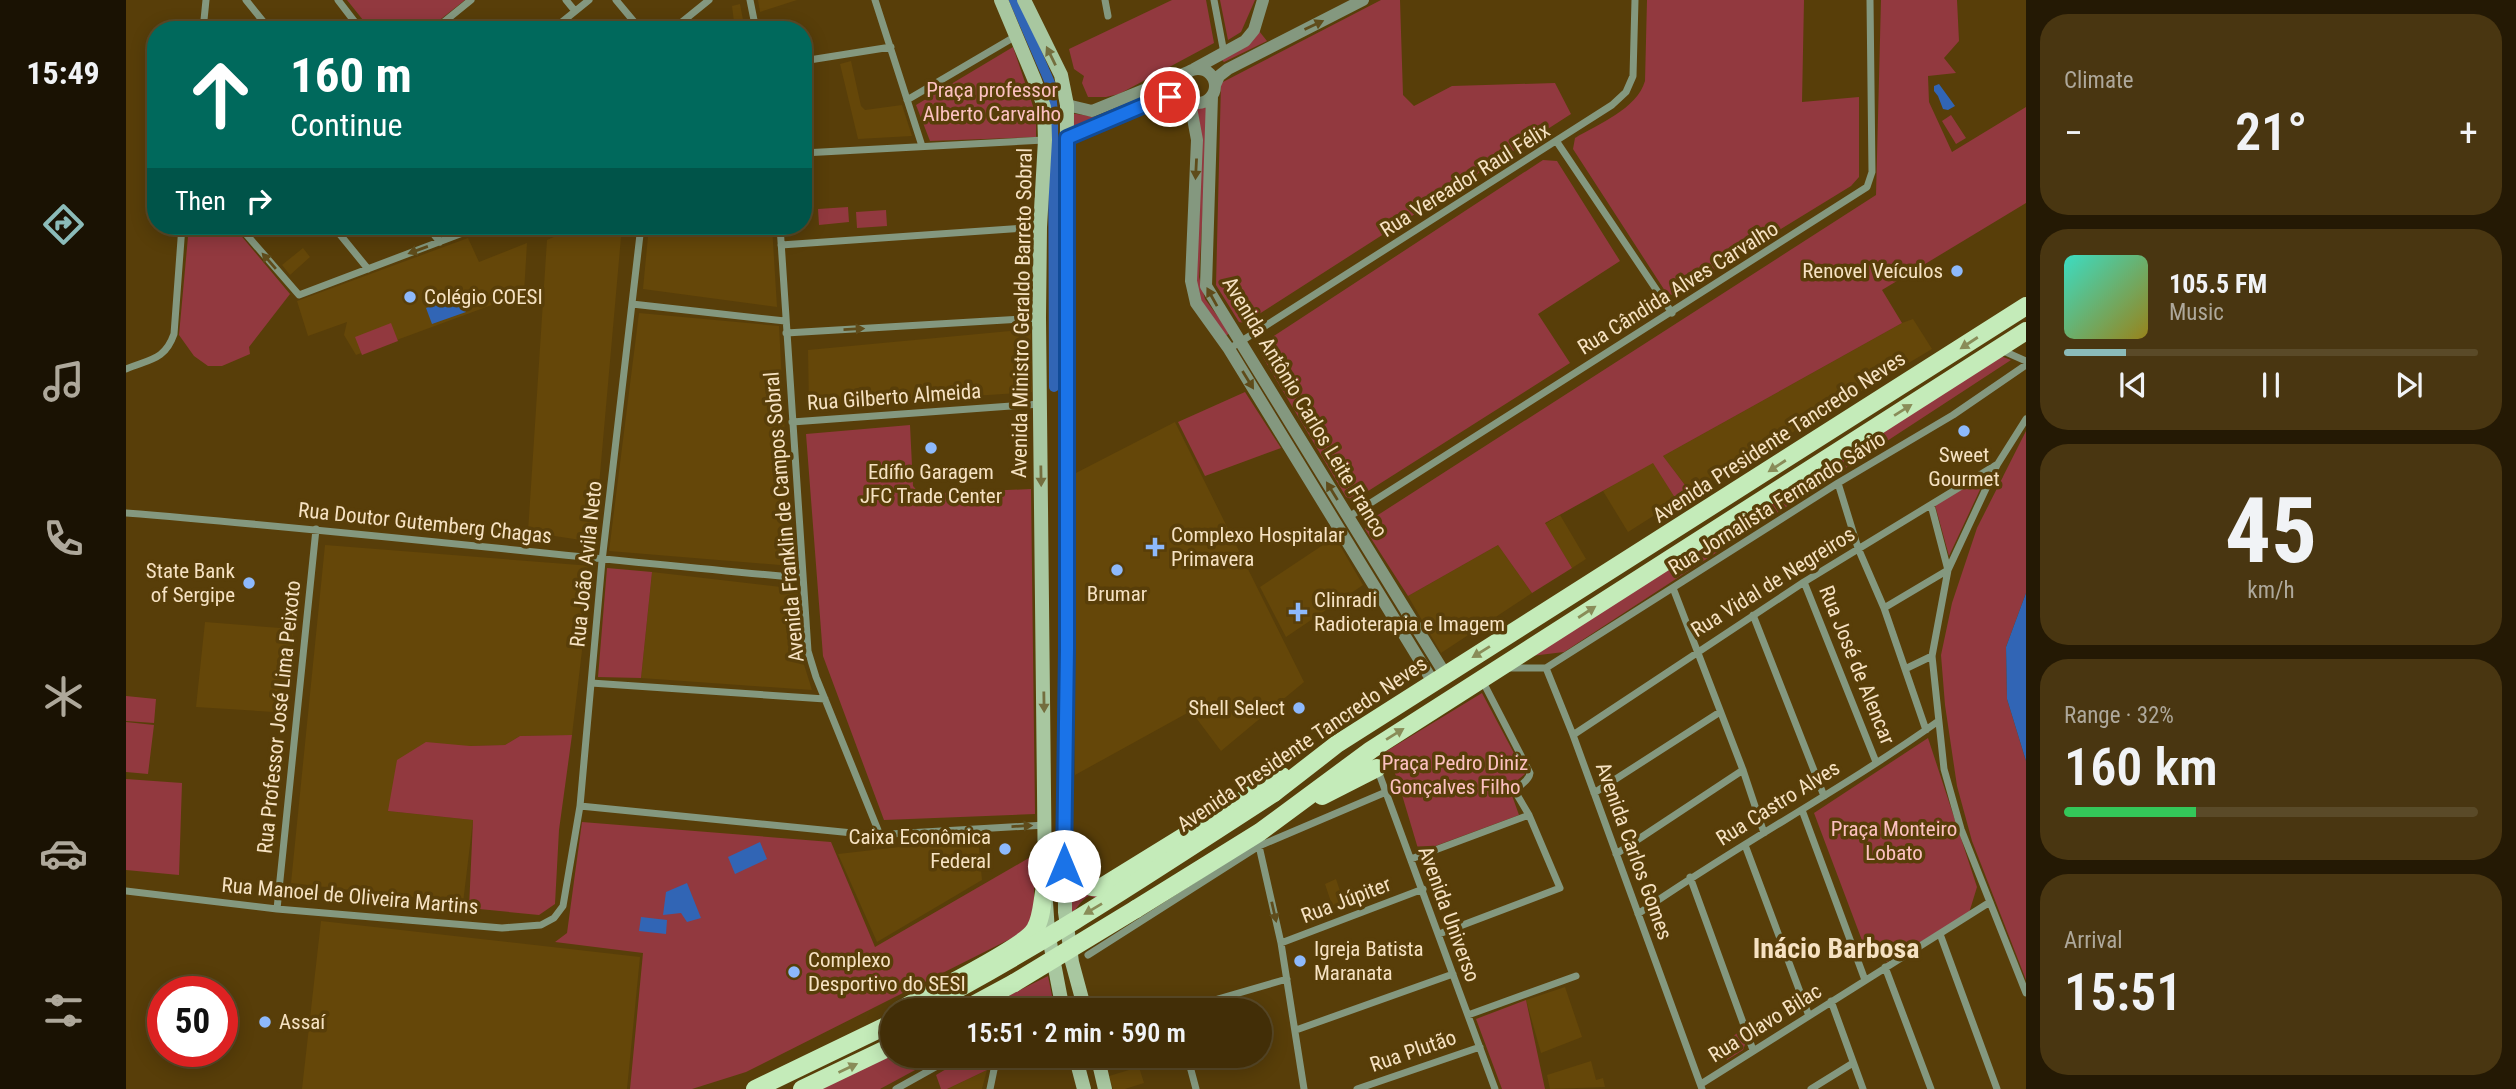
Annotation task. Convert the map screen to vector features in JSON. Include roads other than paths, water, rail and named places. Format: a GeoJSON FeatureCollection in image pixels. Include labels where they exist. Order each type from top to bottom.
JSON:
{"type":"FeatureCollection","features":[{"type":"Feature","properties":{"kind":"main road","name":"Avenida Ministro Geraldo Barreto Sobral"},"geometry":{"type":"LineString","coordinates":[[1001,0],[1044,107],[1040,227],[1040,404],[1046,767],[1045,887],[1048,932],[1060,998]]}},
{"type":"Feature","properties":{"kind":"main road","name":"Avenida Ministro Geraldo Barreto Sobral"},"geometry":{"type":"LineString","coordinates":[[1029,3],[1061,75],[1067,104],[1064,866],[1065,912],[1072,962],[1081,998]]}},
{"type":"Feature","properties":{"kind":"main road","name":"Avenida Presidente Tancredo Neves"},"geometry":{"type":"LineString","coordinates":[[940,998],[1113,897],[1274,793],[1337,744],[2026,306]]}},
{"type":"Feature","properties":{"kind":"main road","name":"Avenida Presidente Tancredo Neves"},"geometry":{"type":"LineString","coordinates":[[986,998],[1136,909],[1281,817],[1371,750],[2026,331]]}},
{"type":"Feature","properties":{"kind":"main road"},"geometry":{"type":"LineString","coordinates":[[1661,563],[1654,551],[1681,527]]}},
{"type":"Feature","properties":{"kind":"main road"},"geometry":{"type":"LineString","coordinates":[[1618,592],[1637,572],[1628,559]]}},
{"type":"Feature","properties":{"kind":"main road"},"geometry":{"type":"LineString","coordinates":[[1044,634],[1054,640],[1067,636]]}},
{"type":"Feature","properties":{"kind":"main road"},"geometry":{"type":"LineString","coordinates":[[1064,866],[1077,881],[1091,887],[1102,887],[1337,744]]}},
{"type":"Feature","properties":{"kind":"main road"},"geometry":{"type":"LineString","coordinates":[[1046,767],[1056,761],[1065,766]]}},
{"type":"Feature","properties":{"kind":"main road"},"geometry":{"type":"LineString","coordinates":[[1281,817],[1377,768]]}},
{"type":"Feature","properties":{"kind":"main road"},"geometry":{"type":"LineString","coordinates":[[922,998],[993,960],[1032,934],[1037,928],[1045,887]]}},
{"type":"Feature","properties":{"kind":"main road"},"geometry":{"type":"LineString","coordinates":[[793,1072],[818,1054],[880,1020]]}},
{"type":"Feature","properties":{"kind":"main road"},"geometry":{"type":"LineString","coordinates":[[755,1089],[880,1029]]}},
{"type":"Feature","properties":{"kind":"main road"},"geometry":{"type":"LineString","coordinates":[[802,1089],[880,1052]]}},
{"type":"Feature","properties":{"kind":"main road"},"geometry":{"type":"LineString","coordinates":[[1078,1068],[1084,1089]]}},
{"type":"Feature","properties":{"kind":"main road"},"geometry":{"type":"LineString","coordinates":[[1100,1068],[1105,1089]]}},
{"type":"Feature","properties":{"kind":"street"},"geometry":{"type":"LineString","coordinates":[[204,21],[206,0]]}},
{"type":"Feature","properties":{"kind":"street"},"geometry":{"type":"LineString","coordinates":[[246,0],[263,21]]}},
{"type":"Feature","properties":{"kind":"street"},"geometry":{"type":"LineString","coordinates":[[338,0],[354,21]]}},
{"type":"Feature","properties":{"kind":"street"},"geometry":{"type":"LineString","coordinates":[[444,21],[471,0]]}},
{"type":"Feature","properties":{"kind":"street"},"geometry":{"type":"LineString","coordinates":[[566,0],[575,11]]}},
{"type":"Feature","properties":{"kind":"street"},"geometry":{"type":"LineString","coordinates":[[563,21],[589,0]]}},
{"type":"Feature","properties":{"kind":"street"},"geometry":{"type":"LineString","coordinates":[[616,0],[634,21]]}},
{"type":"Feature","properties":{"kind":"street"},"geometry":{"type":"LineString","coordinates":[[683,21],[709,0]]}},
{"type":"Feature","properties":{"kind":"street"},"geometry":{"type":"LineString","coordinates":[[750,0],[754,21]]}},
{"type":"Feature","properties":{"kind":"street"},"geometry":{"type":"LineString","coordinates":[[875,0],[922,146]]}},
{"type":"Feature","properties":{"kind":"street"},"geometry":{"type":"LineString","coordinates":[[1105,0],[1108,16]]}},
{"type":"Feature","properties":{"kind":"street"},"geometry":{"type":"LineString","coordinates":[[1214,0],[1224,53]]}},
{"type":"Feature","properties":{"kind":"street"},"geometry":{"type":"LineString","coordinates":[[1067,104],[1092,111],[1191,70],[1224,53],[1245,41],[1254,30],[1263,0]]}},
{"type":"Feature","properties":{"kind":"street","name":"Rua Vereador Raul Félix"},"geometry":{"type":"LineString","coordinates":[[1234,346],[1612,105],[1626,92],[1633,76],[1635,0]]}},
{"type":"Feature","properties":{"kind":"street","name":"Rua Cândida Alves Carvalho"},"geometry":{"type":"LineString","coordinates":[[1343,521],[1867,187],[1872,172],[1870,0]]}},
{"type":"Feature","properties":{"kind":"street"},"geometry":{"type":"LineString","coordinates":[[1067,138],[1154,101],[1170,97],[1202,103],[1214,91],[1220,76],[1228,69],[1356,2]]}},
{"type":"Feature","properties":{"kind":"street"},"geometry":{"type":"LineString","coordinates":[[1258,20],[1262,30],[1278,42]]}},
{"type":"Feature","properties":{"kind":"street"},"geometry":{"type":"LineString","coordinates":[[907,100],[1016,36]]}},
{"type":"Feature","properties":{"kind":"street"},"geometry":{"type":"LineString","coordinates":[[812,60],[891,47]]}},
{"type":"Feature","properties":{"kind":"street"},"geometry":{"type":"LineString","coordinates":[[1191,70],[1205,70],[1210,74],[1214,91]]}},
{"type":"Feature","properties":{"kind":"street","name":"Avenida Antônio Carlos Leite Franco"},"geometry":{"type":"LineString","coordinates":[[1191,70],[1181,81],[1182,93],[1188,100],[1198,140],[1191,289],[1196,303],[1234,346]]}},
{"type":"Feature","properties":{"kind":"street","name":"Avenida Antônio Carlos Leite Franco"},"geometry":{"type":"LineString","coordinates":[[1214,91],[1206,286],[1234,346],[1439,678]]}},
{"type":"Feature","properties":{"kind":"street"},"geometry":{"type":"LineString","coordinates":[[812,152],[1045,140]]}},
{"type":"Feature","properties":{"kind":"street"},"geometry":{"type":"LineString","coordinates":[[1557,142],[1672,313]]}},
{"type":"Feature","properties":{"kind":"street"},"geometry":{"type":"LineString","coordinates":[[781,244],[1040,227]]}},
{"type":"Feature","properties":{"kind":"street"},"geometry":{"type":"LineString","coordinates":[[126,369],[164,353],[174,334],[181,235]]}},
{"type":"Feature","properties":{"kind":"street"},"geometry":{"type":"LineString","coordinates":[[247,235],[299,295],[458,235]]}},
{"type":"Feature","properties":{"kind":"street"},"geometry":{"type":"LineString","coordinates":[[340,235],[368,268]]}},
{"type":"Feature","properties":{"kind":"street"},"geometry":{"type":"LineString","coordinates":[[434,235],[440,242]]}},
{"type":"Feature","properties":{"kind":"street","name":"Rua João Avila Neto"},"geometry":{"type":"LineString","coordinates":[[563,906],[580,806],[602,561],[640,235]]}},
{"type":"Feature","properties":{"kind":"street","name":"Avenida Franklin de Campos Sobral"},"geometry":{"type":"LineString","coordinates":[[780,235],[808,651],[880,835]]}},
{"type":"Feature","properties":{"kind":"street"},"geometry":{"type":"LineString","coordinates":[[632,303],[785,321]]}},
{"type":"Feature","properties":{"kind":"street"},"geometry":{"type":"LineString","coordinates":[[786,333],[1040,318]]}},
{"type":"Feature","properties":{"kind":"street"},"geometry":{"type":"LineString","coordinates":[[1999,349],[2026,363]]}},
{"type":"Feature","properties":{"kind":"street","name":"Rua Jornalista Fernando Sávio"},"geometry":{"type":"LineString","coordinates":[[1546,668],[1838,483],[1954,415],[2026,363]]}},
{"type":"Feature","properties":{"kind":"street","name":"Rua Gilberto Almeida"},"geometry":{"type":"LineString","coordinates":[[792,422],[1040,404]]}},
{"type":"Feature","properties":{"kind":"street"},"geometry":{"type":"LineString","coordinates":[[2026,419],[1997,465],[1948,569],[1932,656],[1944,769],[1961,829],[2026,993]]}},
{"type":"Feature","properties":{"kind":"street","name":"Rua Vidal de Negreiros"},"geometry":{"type":"LineString","coordinates":[[1573,735],[1804,582],[1997,465]]}},
{"type":"Feature","properties":{"kind":"street"},"geometry":{"type":"LineString","coordinates":[[1838,483],[1858,548],[1884,608],[1926,730]]}},
{"type":"Feature","properties":{"kind":"street"},"geometry":{"type":"LineString","coordinates":[[1931,505],[1948,569]]}},
{"type":"Feature","properties":{"kind":"street","name":"Rua Doutor Gutemberg Chagas"},"geometry":{"type":"LineString","coordinates":[[126,513],[316,529],[602,561],[803,578]]}},
{"type":"Feature","properties":{"kind":"street","name":"Rua Professor José Lima Peixoto"},"geometry":{"type":"LineString","coordinates":[[277,909],[316,529]]}},
{"type":"Feature","properties":{"kind":"street"},"geometry":{"type":"LineString","coordinates":[[1884,608],[1948,569]]}},
{"type":"Feature","properties":{"kind":"street","name":"Rua José de Alencar"},"geometry":{"type":"LineString","coordinates":[[1804,582],[1876,762]]}},
{"type":"Feature","properties":{"kind":"street"},"geometry":{"type":"LineString","coordinates":[[1673,588],[1764,832]]}},
{"type":"Feature","properties":{"kind":"street"},"geometry":{"type":"LineString","coordinates":[[1753,615],[1824,796]]}},
{"type":"Feature","properties":{"kind":"street"},"geometry":{"type":"LineString","coordinates":[[1905,669],[1932,656]]}},
{"type":"Feature","properties":{"kind":"street"},"geometry":{"type":"LineString","coordinates":[[1501,668],[1546,668]]}},
{"type":"Feature","properties":{"kind":"street","name":"Avenida Carlos Gomes"},"geometry":{"type":"LineString","coordinates":[[1546,668],[1701,1086]]}},
{"type":"Feature","properties":{"kind":"street"},"geometry":{"type":"LineString","coordinates":[[1439,934],[1560,888],[1529,815],[1516,793],[1516,789],[1528,780],[1530,773],[1482,679]]}},
{"type":"Feature","properties":{"kind":"street"},"geometry":{"type":"LineString","coordinates":[[591,683],[825,699]]}},
{"type":"Feature","properties":{"kind":"street"},"geometry":{"type":"LineString","coordinates":[[1594,793],[1720,712]]}},
{"type":"Feature","properties":{"kind":"street","name":"Rua Castro Alves"},"geometry":{"type":"LineString","coordinates":[[1638,914],[1690,877],[1802,810],[1937,722]]}},
{"type":"Feature","properties":{"kind":"street","name":"Avenida Universo"},"geometry":{"type":"LineString","coordinates":[[1371,750],[1495,1089]]}},
{"type":"Feature","properties":{"kind":"street"},"geometry":{"type":"LineString","coordinates":[[1616,854],[1743,770]]}},
{"type":"Feature","properties":{"kind":"street"},"geometry":{"type":"LineString","coordinates":[[1087,955],[1259,846],[1386,792]]}},
{"type":"Feature","properties":{"kind":"street"},"geometry":{"type":"LineString","coordinates":[[580,806],[880,835],[1046,825]]}},
{"type":"Feature","properties":{"kind":"street"},"geometry":{"type":"LineString","coordinates":[[1802,810],[1865,980]]}},
{"type":"Feature","properties":{"kind":"street"},"geometry":{"type":"LineString","coordinates":[[1411,859],[1529,815]]}},
{"type":"Feature","properties":{"kind":"street"},"geometry":{"type":"LineString","coordinates":[[1745,845],[1809,1016]]}},
{"type":"Feature","properties":{"kind":"street"},"geometry":{"type":"LineString","coordinates":[[1259,846],[1281,943],[1304,1089]]}},
{"type":"Feature","properties":{"kind":"street"},"geometry":{"type":"LineString","coordinates":[[1690,877],[1753,1051]]}},
{"type":"Feature","properties":{"kind":"street","name":"Rua Júpiter"},"geometry":{"type":"LineString","coordinates":[[1281,943],[1423,889]]}},
{"type":"Feature","properties":{"kind":"street","name":"Rua Manoel de Oliveira Martins"},"geometry":{"type":"LineString","coordinates":[[126,891],[277,909],[502,928],[541,925],[554,918],[563,906]]}},
{"type":"Feature","properties":{"kind":"street","name":"Rua Olavo Bilac"},"geometry":{"type":"LineString","coordinates":[[1701,1086],[1990,902]]}},
{"type":"Feature","properties":{"kind":"street"},"geometry":{"type":"LineString","coordinates":[[1940,934],[1997,1089]]}},
{"type":"Feature","properties":{"kind":"street"},"geometry":{"type":"LineString","coordinates":[[1885,967],[1931,1089]]}},
{"type":"Feature","properties":{"kind":"street"},"geometry":{"type":"LineString","coordinates":[[1296,1030],[1453,974]]}},
{"type":"Feature","properties":{"kind":"street"},"geometry":{"type":"LineString","coordinates":[[1468,1015],[1576,976]]}},
{"type":"Feature","properties":{"kind":"street"},"geometry":{"type":"LineString","coordinates":[[1221,998],[1287,979]]}},
{"type":"Feature","properties":{"kind":"street"},"geometry":{"type":"LineString","coordinates":[[1831,1001],[1863,1089]]}},
{"type":"Feature","properties":{"kind":"street","name":"Rua Plutão"},"geometry":{"type":"LineString","coordinates":[[1357,1089],[1480,1047]]}},
{"type":"Feature","properties":{"kind":"street"},"geometry":{"type":"LineString","coordinates":[[1811,1089],[1853,1063]]}},
{"type":"Feature","properties":{"kind":"street"},"geometry":{"type":"LineString","coordinates":[[895,1089],[933,1068]]}},
{"type":"Feature","properties":{"kind":"street"},"geometry":{"type":"LineString","coordinates":[[990,1089],[994,1068]]}},
{"type":"Feature","properties":{"kind":"street"},"geometry":{"type":"LineString","coordinates":[[1190,1068],[1196,1089]]}},
{"type":"Feature","properties":{"kind":"water"},"geometry":{"type":"Polygon","coordinates":[[[1939,84],[1955,106],[1948,110],[1943,109],[1934,91],[1934,86],[1939,84]]]}},
{"type":"Feature","properties":{"kind":"water"},"geometry":{"type":"Polygon","coordinates":[[[460,295],[466,312],[432,324],[426,308],[460,295]]]}},
{"type":"Feature","properties":{"kind":"water"},"geometry":{"type":"Polygon","coordinates":[[[2026,593],[2026,761],[2007,699],[2006,647],[2026,593]]]}},
{"type":"Feature","properties":{"kind":"water"},"geometry":{"type":"Polygon","coordinates":[[[760,842],[767,859],[735,874],[728,857],[760,842]]]}},
{"type":"Feature","properties":{"kind":"water"},"geometry":{"type":"Polygon","coordinates":[[[687,883],[701,918],[687,922],[681,913],[663,915],[666,892],[687,883]]]}},
{"type":"Feature","properties":{"kind":"water"},"geometry":{"type":"Polygon","coordinates":[[[641,917],[667,920],[666,934],[639,931],[641,917]]]}},
{"type":"Feature","properties":{"kind":"waterway"},"geometry":{"type":"LineString","coordinates":[[1014,0],[1050,83],[1053,113],[1054,387]]}},
{"type":"Feature","properties":{"kind":"place","name":"Renovel Veículos"},"geometry":{"type":"Point","coordinates":[1957,271]}},
{"type":"Feature","properties":{"kind":"place","name":"Colégio COESI"},"geometry":{"type":"Point","coordinates":[410,297]}},
{"type":"Feature","properties":{"kind":"place","name":"Sweet Gourmet"},"geometry":{"type":"Point","coordinates":[1964,431]}},
{"type":"Feature","properties":{"kind":"place","name":"Edífio Garagem JFC Trade Center"},"geometry":{"type":"Point","coordinates":[931,448]}},
{"type":"Feature","properties":{"kind":"place","name":"Complexo Hospitalar Primavera"},"geometry":{"type":"Point","coordinates":[1155,547]}},
{"type":"Feature","properties":{"kind":"place","name":"Brumar"},"geometry":{"type":"Point","coordinates":[1117,570]}},
{"type":"Feature","properties":{"kind":"place","name":"State Bank of Sergipe"},"geometry":{"type":"Point","coordinates":[249,583]}},
{"type":"Feature","properties":{"kind":"place","name":"Clinradi Radioterapia e Imagem"},"geometry":{"type":"Point","coordinates":[1298,612]}},
{"type":"Feature","properties":{"kind":"place","name":"Shell Select"},"geometry":{"type":"Point","coordinates":[1299,708]}},
{"type":"Feature","properties":{"kind":"place","name":"Caixa Econômica Federal"},"geometry":{"type":"Point","coordinates":[1005,849]}},
{"type":"Feature","properties":{"kind":"place","name":"Igreja Batista Maranata"},"geometry":{"type":"Point","coordinates":[1300,961]}},
{"type":"Feature","properties":{"kind":"place","name":"Complexo Desportivo do SESI"},"geometry":{"type":"Point","coordinates":[794,972]}},
{"type":"Feature","properties":{"kind":"place","name":"Assaí"},"geometry":{"type":"Point","coordinates":[265,1022]}},
{"type":"Feature","properties":{"kind":"district","name":"Inácio Barbosa"},"geometry":{"type":"Point","coordinates":[1836,948]}},
{"type":"Feature","properties":{"kind":"park label","name":"Praça professor Alberto Carvalho"},"geometry":{"type":"Point","coordinates":[992,102]}},
{"type":"Feature","properties":{"kind":"park label","name":"Praça Pedro Diniz Gonçalves Filho"},"geometry":{"type":"Point","coordinates":[1455,775]}},
{"type":"Feature","properties":{"kind":"park label","name":"Praça Monteiro Lobato"},"geometry":{"type":"Point","coordinates":[1894,841]}}]}
